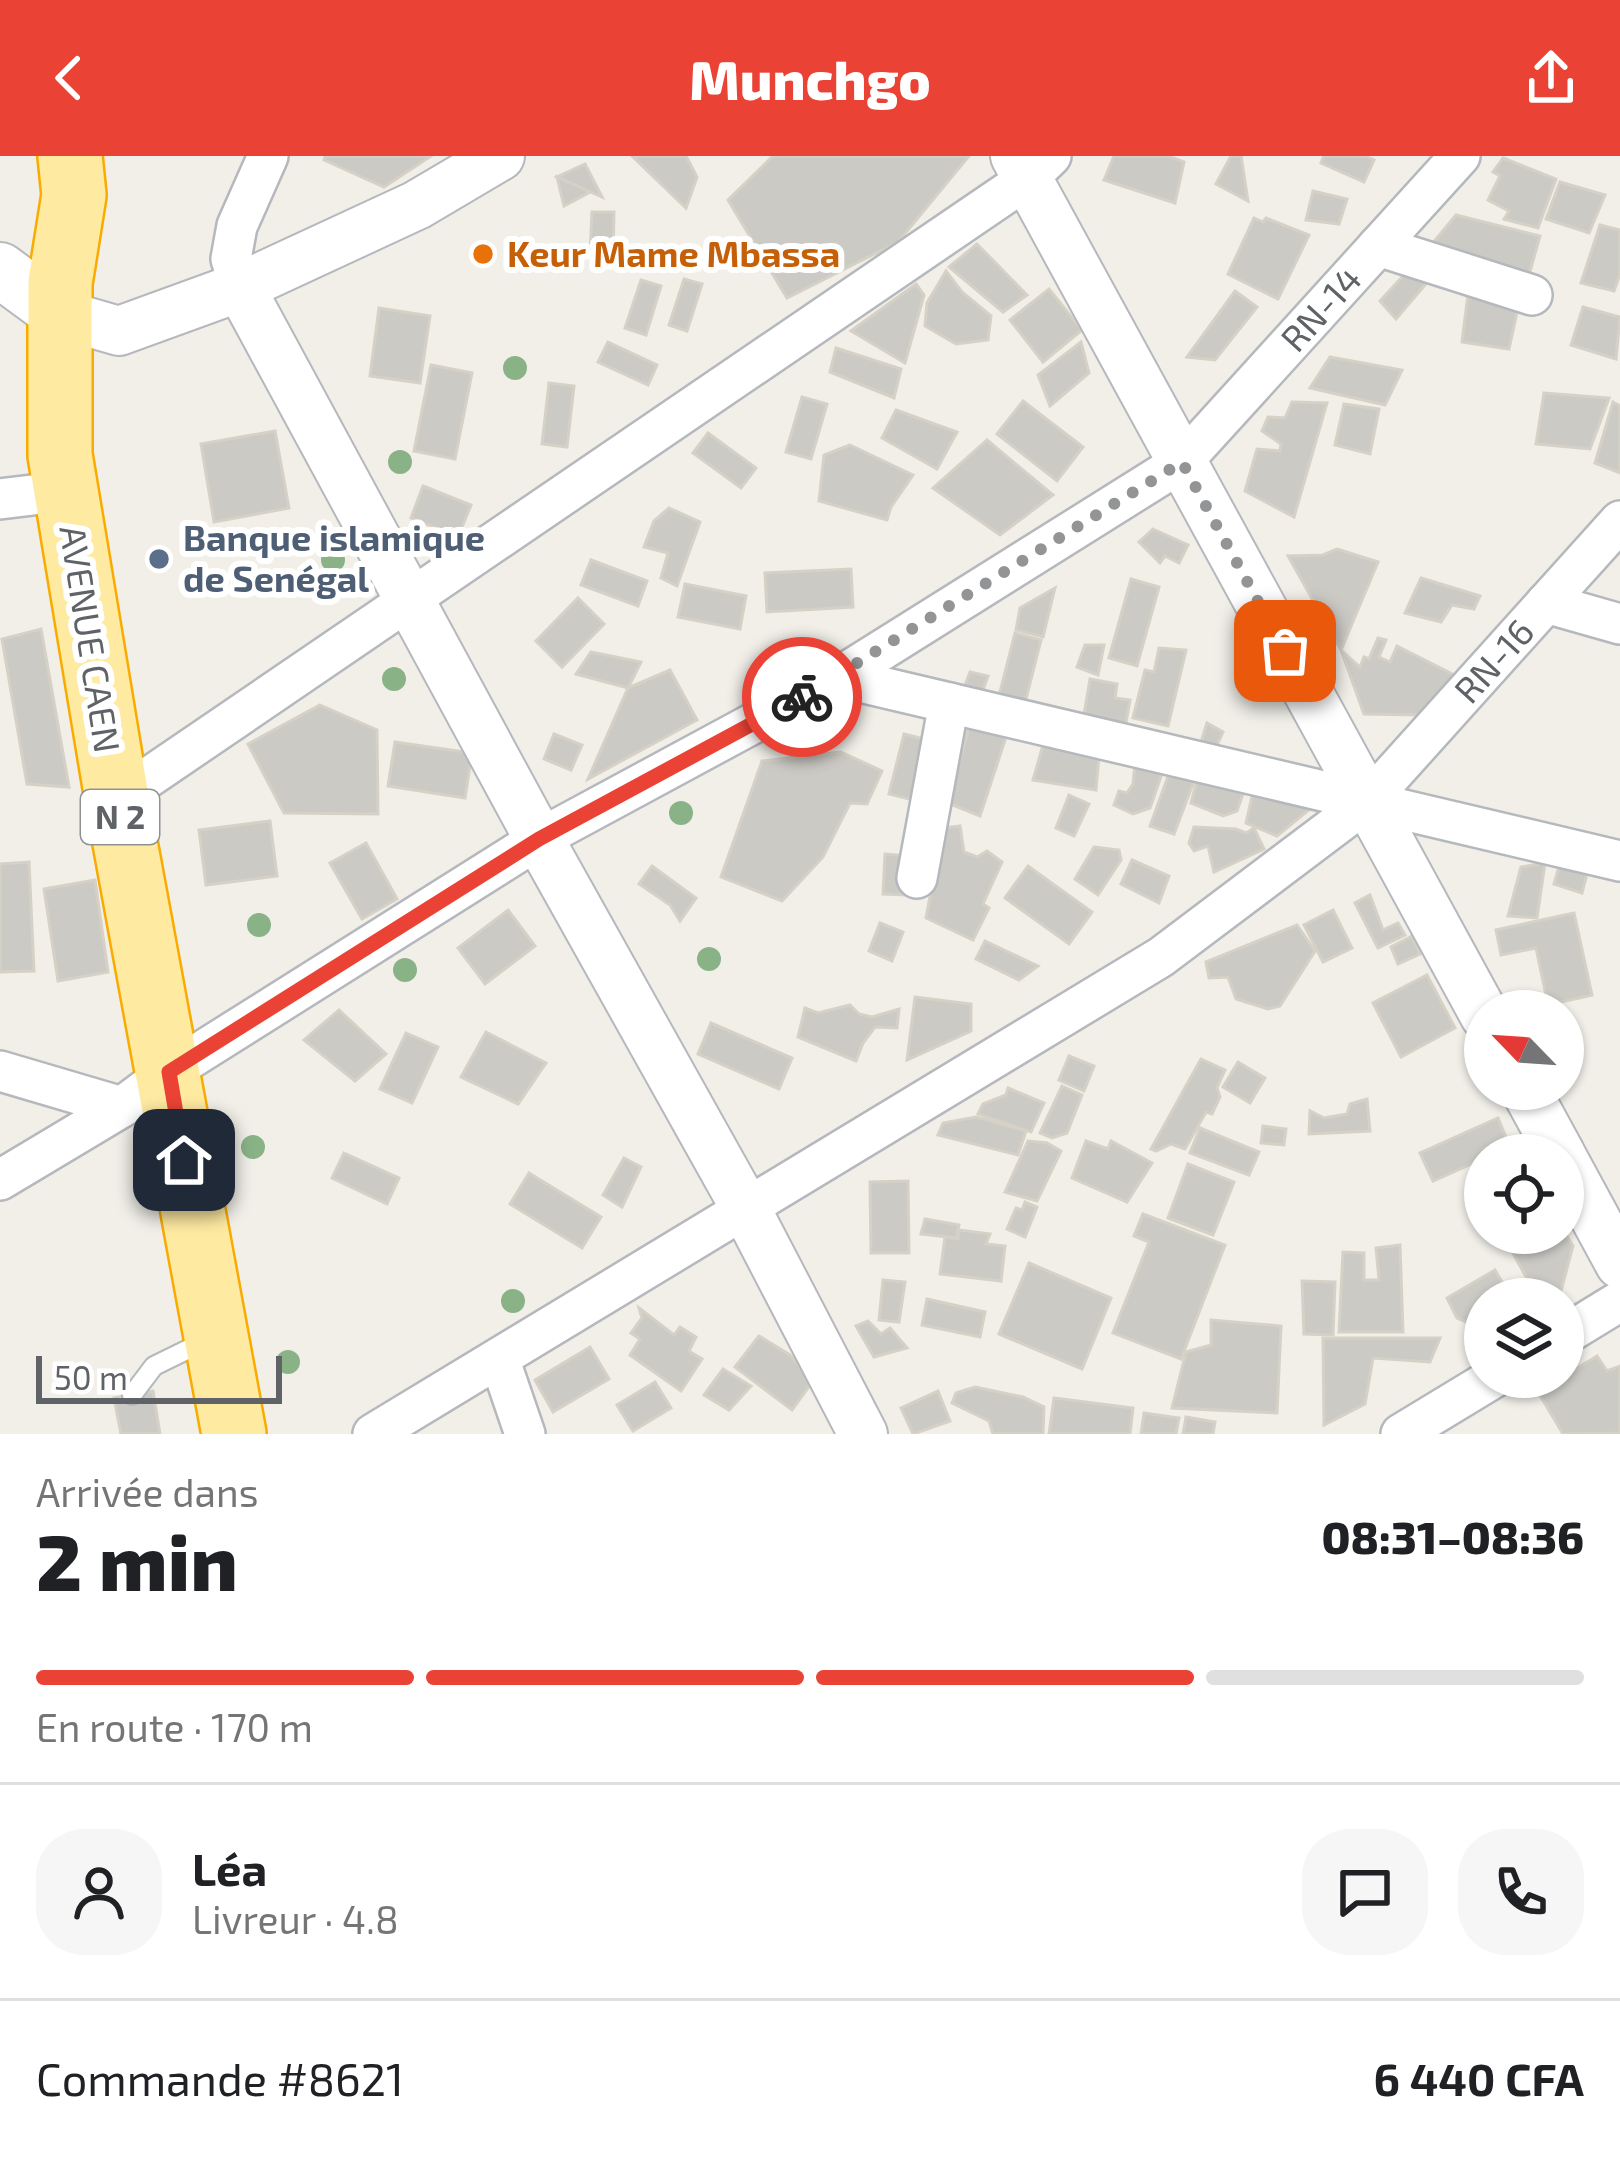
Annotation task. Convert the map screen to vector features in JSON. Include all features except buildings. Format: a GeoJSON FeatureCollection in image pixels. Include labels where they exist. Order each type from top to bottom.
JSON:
{"type":"FeatureCollection","features":[{"type":"Feature","properties":{"kind":"highway","name":"AVENUE CAEN"},"geometry":{"type":"LineString","coordinates":[[79,169],[60,283],[61,455],[117,799],[145,1090],[217,1335],[234,1434]]}},
{"type":"Feature","properties":{"kind":"main road"},"geometry":{"type":"LineString","coordinates":[[0,270],[60,314]]}},
{"type":"Feature","properties":{"kind":"street"},"geometry":{"type":"LineString","coordinates":[[268,156],[237,226],[231,259],[240,287],[746,1209],[863,1434]]}},
{"type":"Feature","properties":{"kind":"street"},"geometry":{"type":"LineString","coordinates":[[60,314],[119,331],[240,287],[417,205],[500,156]]}},
{"type":"Feature","properties":{"kind":"street","name":"RN-14"},"geometry":{"type":"LineString","coordinates":[[0,1180],[539,839],[839,677],[1182,462],[1460,156]]}},
{"type":"Feature","properties":{"kind":"street"},"geometry":{"type":"LineString","coordinates":[[117,799],[412,601],[1031,164],[1182,462],[1471,990]]}},
{"type":"Feature","properties":{"kind":"street"},"geometry":{"type":"LineString","coordinates":[[1378,246],[1532,295]]}},
{"type":"Feature","properties":{"kind":"street"},"geometry":{"type":"LineString","coordinates":[[0,499],[66,491]]}},
{"type":"Feature","properties":{"kind":"street","name":"RN-16"},"geometry":{"type":"LineString","coordinates":[[373,1434],[1161,957],[1368,802],[1620,521]]}},
{"type":"Feature","properties":{"kind":"street"},"geometry":{"type":"LineString","coordinates":[[1546,603],[1620,624]]}},
{"type":"Feature","properties":{"kind":"street"},"geometry":{"type":"LineString","coordinates":[[839,677],[1620,861]]}},
{"type":"Feature","properties":{"kind":"street"},"geometry":{"type":"LineString","coordinates":[[916,878],[950,704]]}},
{"type":"Feature","properties":{"kind":"street"},"geometry":{"type":"LineString","coordinates":[[0,1071],[145,1090]]}},
{"type":"Feature","properties":{"kind":"street"},"geometry":{"type":"LineString","coordinates":[[1584,1198],[1620,1264]]}},
{"type":"Feature","properties":{"kind":"street"},"geometry":{"type":"LineString","coordinates":[[1584,1323],[1620,1301]]}},
{"type":"Feature","properties":{"kind":"street"},"geometry":{"type":"LineString","coordinates":[[499,1358],[525,1434]]}},
{"type":"Feature","properties":{"kind":"street"},"geometry":{"type":"LineString","coordinates":[[1401,1434],[1464,1396]]}},
{"type":"Feature","properties":{"kind":"lane"},"geometry":{"type":"LineString","coordinates":[[132,1395],[154,1366],[217,1335]]}},
{"type":"Feature","properties":{"kind":"way so far"},"geometry":{"type":"LineString","coordinates":[[802,697],[1182,462],[1285,651]]}},
{"type":"Feature","properties":{"kind":"place","name":"Keur Mame Mbassa"},"geometry":{"type":"Point","coordinates":[483,254]}},
{"type":"Feature","properties":{"kind":"place","name":"Banque islamique de Senégal"},"geometry":{"type":"Point","coordinates":[159,559]}},
{"type":"Feature","properties":{"kind":"route"},"geometry":{"type":"LineString","coordinates":[[184,1160],[169,1072],[539,839],[802,697]]}}]}
